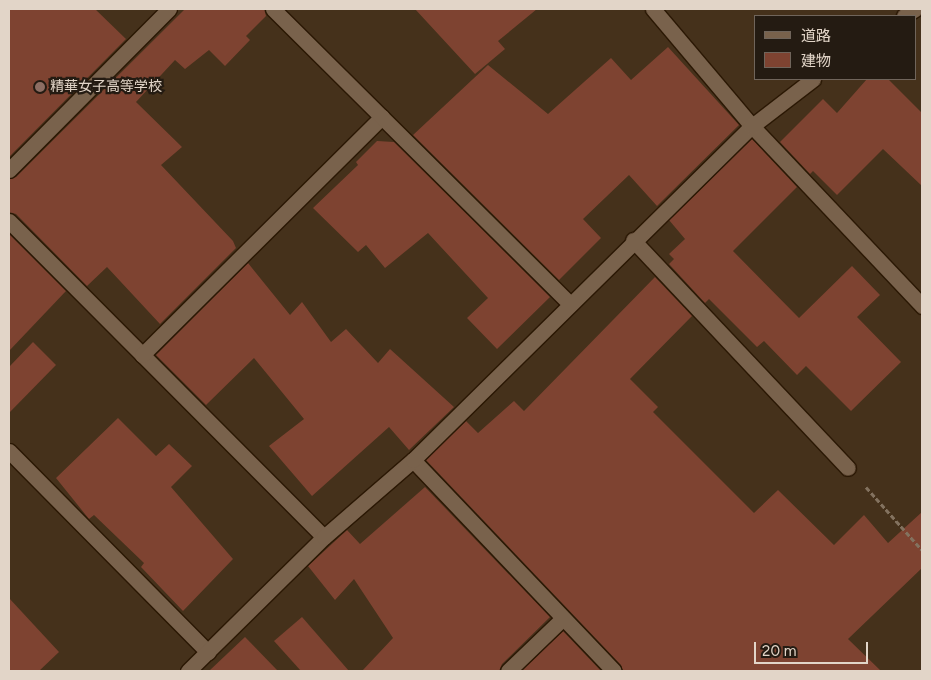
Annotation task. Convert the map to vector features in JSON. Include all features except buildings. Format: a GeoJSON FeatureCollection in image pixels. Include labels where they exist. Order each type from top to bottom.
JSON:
{"type":"FeatureCollection","features":[{"type":"Feature","properties":{"kind":"street"},"geometry":{"type":"LineString","coordinates":[[9,170],[169,9]]}},
{"type":"Feature","properties":{"kind":"street"},"geometry":{"type":"LineString","coordinates":[[273,9],[570,304]]}},
{"type":"Feature","properties":{"kind":"street"},"geometry":{"type":"LineString","coordinates":[[653,9],[752,126],[922,306]]}},
{"type":"Feature","properties":{"kind":"street"},"geometry":{"type":"LineString","coordinates":[[188,671],[324,537],[413,460],[633,240],[752,126],[812,80]]}},
{"type":"Feature","properties":{"kind":"street"},"geometry":{"type":"LineString","coordinates":[[142,355],[382,117]]}},
{"type":"Feature","properties":{"kind":"street"},"geometry":{"type":"LineString","coordinates":[[9,221],[324,537]]}},
{"type":"Feature","properties":{"kind":"street"},"geometry":{"type":"LineString","coordinates":[[633,240],[848,468]]}},
{"type":"Feature","properties":{"kind":"street"},"geometry":{"type":"LineString","coordinates":[[9,451],[208,652]]}},
{"type":"Feature","properties":{"kind":"street"},"geometry":{"type":"LineString","coordinates":[[413,460],[614,671]]}},
{"type":"Feature","properties":{"kind":"street"},"geometry":{"type":"LineString","coordinates":[[508,671],[563,618]]}},
{"type":"Feature","properties":{"kind":"path"},"geometry":{"type":"LineString","coordinates":[[848,468],[922,550]]}},
{"type":"Feature","properties":{"kind":"place","name":"精華女子高等学校"},"geometry":{"type":"Point","coordinates":[40,87]}}]}
